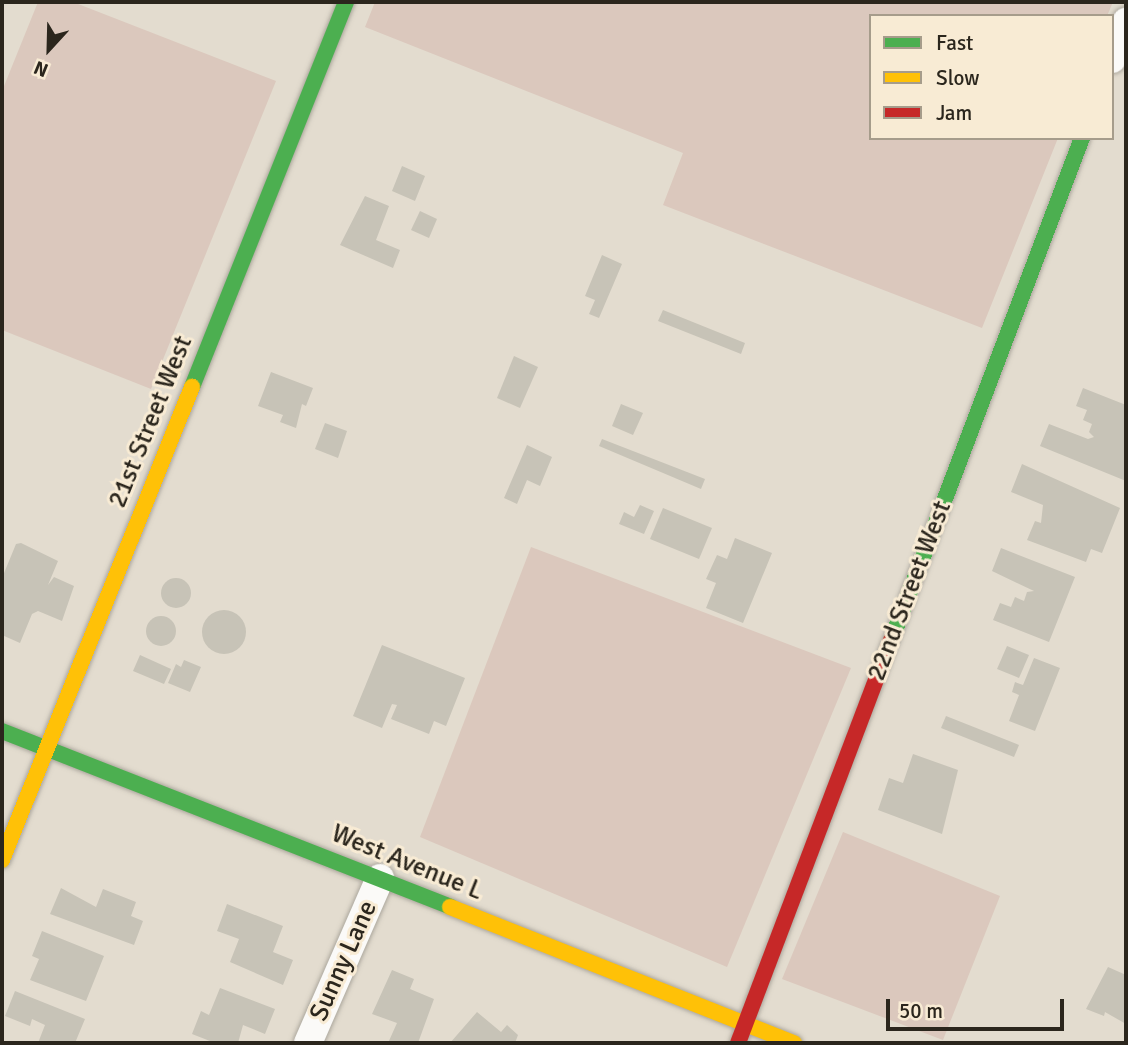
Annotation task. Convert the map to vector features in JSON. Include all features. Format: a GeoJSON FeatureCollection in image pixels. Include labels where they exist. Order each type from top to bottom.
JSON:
{"type":"FeatureCollection","features":[{"type":"Feature","properties":{"kind":"street","name":"21st Street West"},"geometry":{"type":"LineString","coordinates":[[2,860],[346,2]]}},
{"type":"Feature","properties":{"kind":"street"},"geometry":{"type":"LineString","coordinates":[[1114,54],[1126,22]]}},
{"type":"Feature","properties":{"kind":"street","name":"22nd Street West"},"geometry":{"type":"LineString","coordinates":[[738,1043],[1081,140]]}},
{"type":"Feature","properties":{"kind":"street","name":"West Avenue L"},"geometry":{"type":"LineString","coordinates":[[2,731],[794,1043]]}},
{"type":"Feature","properties":{"kind":"street","name":"Sunny Lane"},"geometry":{"type":"LineString","coordinates":[[308,1043],[380,878]]}},
{"type":"Feature","properties":{"kind":"shaded area"},"geometry":{"type":"Polygon","coordinates":[[[38,2],[73,2],[276,81],[151,389],[2,330],[2,91],[38,2]]]}},
{"type":"Feature","properties":{"kind":"shaded area"},"geometry":{"type":"Polygon","coordinates":[[[375,2],[1113,2],[1108,14],[869,14],[869,140],[1057,140],[982,328],[663,205],[683,153],[365,27],[375,2]]]}},
{"type":"Feature","properties":{"kind":"shaded area"},"geometry":{"type":"Polygon","coordinates":[[[531,547],[851,668],[727,967],[420,837],[531,547]]]}},
{"type":"Feature","properties":{"kind":"shaded area"},"geometry":{"type":"Polygon","coordinates":[[[843,832],[1000,896],[943,1040],[782,979],[843,832]]]}},
{"type":"Feature","properties":{"kind":"building"},"geometry":{"type":"Polygon","coordinates":[[[402,166],[425,176],[415,201],[392,191],[402,166]]]}},
{"type":"Feature","properties":{"kind":"building"},"geometry":{"type":"Polygon","coordinates":[[[365,196],[389,206],[376,240],[400,250],[393,268],[340,245],[365,196]]]}},
{"type":"Feature","properties":{"kind":"building"},"geometry":{"type":"Polygon","coordinates":[[[420,211],[437,219],[429,238],[411,230],[420,211]]]}},
{"type":"Feature","properties":{"kind":"building"},"geometry":{"type":"Polygon","coordinates":[[[602,255],[622,264],[599,318],[589,314],[595,300],[585,296],[602,255]]]}},
{"type":"Feature","properties":{"kind":"building"},"geometry":{"type":"Polygon","coordinates":[[[663,310],[745,343],[741,354],[658,321],[663,310]]]}},
{"type":"Feature","properties":{"kind":"building"},"geometry":{"type":"Polygon","coordinates":[[[514,356],[538,367],[520,408],[497,398],[514,356]]]}},
{"type":"Feature","properties":{"kind":"building"},"geometry":{"type":"Polygon","coordinates":[[[271,372],[313,388],[306,406],[302,404],[296,428],[280,422],[283,415],[258,406],[271,372]]]}},
{"type":"Feature","properties":{"kind":"building"},"geometry":{"type":"Polygon","coordinates":[[[1083,388],[1126,405],[1126,481],[1040,446],[1049,424],[1088,439],[1094,437],[1089,432],[1092,424],[1083,420],[1087,410],[1076,406],[1083,388]]]}},
{"type":"Feature","properties":{"kind":"building"},"geometry":{"type":"Polygon","coordinates":[[[621,404],[643,413],[633,435],[612,426],[621,404]]]}},
{"type":"Feature","properties":{"kind":"building"},"geometry":{"type":"Polygon","coordinates":[[[325,423],[347,431],[338,458],[315,449],[325,423]]]}},
{"type":"Feature","properties":{"kind":"building"},"geometry":{"type":"Polygon","coordinates":[[[602,439],[705,479],[701,489],[599,446],[602,439]]]}},
{"type":"Feature","properties":{"kind":"building"},"geometry":{"type":"Polygon","coordinates":[[[527,445],[552,457],[540,486],[527,480],[517,504],[504,498],[527,445]]]}},
{"type":"Feature","properties":{"kind":"building"},"geometry":{"type":"Polygon","coordinates":[[[1022,464],[1120,508],[1102,553],[1091,549],[1086,562],[1027,540],[1035,521],[1041,523],[1043,505],[1011,492],[1022,464]]]}},
{"type":"Feature","properties":{"kind":"building"},"geometry":{"type":"Polygon","coordinates":[[[640,505],[654,511],[644,534],[619,524],[624,512],[634,517],[640,505]]]}},
{"type":"Feature","properties":{"kind":"building"},"geometry":{"type":"Polygon","coordinates":[[[663,508],[712,528],[699,559],[650,539],[663,508]]]}},
{"type":"Feature","properties":{"kind":"building"},"geometry":{"type":"Polygon","coordinates":[[[735,538],[772,553],[743,623],[706,608],[716,583],[706,579],[717,555],[727,559],[735,538]]]}},
{"type":"Feature","properties":{"kind":"building"},"geometry":{"type":"Polygon","coordinates":[[[21,543],[58,561],[48,585],[54,577],[74,586],[62,621],[38,611],[32,614],[20,643],[2,635],[2,578],[16,544],[21,543]]]}},
{"type":"Feature","properties":{"kind":"building"},"geometry":{"type":"Polygon","coordinates":[[[1001,548],[1075,577],[1049,642],[993,620],[1000,603],[1011,607],[1015,597],[1024,601],[1027,592],[1034,591],[992,571],[1001,548]]]}},
{"type":"Feature","properties":{"kind":"building"},"geometry":{"type":"Polygon","coordinates":[[[176,578],[187,582],[191,593],[187,604],[176,608],[165,604],[161,593],[165,582],[176,578]]]}},
{"type":"Feature","properties":{"kind":"building"},"geometry":{"type":"Polygon","coordinates":[[[224,610],[240,616],[246,632],[240,648],[224,654],[208,648],[202,632],[208,616],[224,610]]]}},
{"type":"Feature","properties":{"kind":"building"},"geometry":{"type":"Polygon","coordinates":[[[161,616],[172,620],[176,631],[172,642],[161,646],[150,642],[146,631],[150,620],[161,616]]]}},
{"type":"Feature","properties":{"kind":"building"},"geometry":{"type":"Polygon","coordinates":[[[382,645],[465,678],[446,726],[434,721],[429,734],[391,719],[397,705],[392,704],[382,728],[353,716],[382,645]]]}},
{"type":"Feature","properties":{"kind":"building"},"geometry":{"type":"Polygon","coordinates":[[[1007,646],[1029,655],[1019,678],[997,669],[1007,646]]]}},
{"type":"Feature","properties":{"kind":"building"},"geometry":{"type":"Polygon","coordinates":[[[140,655],[171,669],[164,684],[133,671],[140,655]]]}},
{"type":"Feature","properties":{"kind":"building"},"geometry":{"type":"Polygon","coordinates":[[[1034,658],[1060,668],[1035,731],[1009,721],[1019,695],[1012,692],[1015,682],[1023,685],[1034,658]]]}},
{"type":"Feature","properties":{"kind":"building"},"geometry":{"type":"Polygon","coordinates":[[[184,660],[201,667],[190,692],[168,683],[176,664],[181,667],[184,660]]]}},
{"type":"Feature","properties":{"kind":"building"},"geometry":{"type":"Polygon","coordinates":[[[946,716],[1019,745],[1014,757],[941,728],[946,716]]]}},
{"type":"Feature","properties":{"kind":"building"},"geometry":{"type":"Polygon","coordinates":[[[913,754],[958,770],[942,834],[878,810],[889,778],[903,783],[913,754]]]}},
{"type":"Feature","properties":{"kind":"building"},"geometry":{"type":"Polygon","coordinates":[[[61,888],[96,907],[103,889],[136,902],[131,916],[143,921],[134,945],[50,914],[61,888]]]}},
{"type":"Feature","properties":{"kind":"building"},"geometry":{"type":"Polygon","coordinates":[[[227,904],[283,926],[273,952],[293,960],[283,985],[230,962],[239,939],[217,931],[227,904]]]}},
{"type":"Feature","properties":{"kind":"building"},"geometry":{"type":"Polygon","coordinates":[[[42,931],[104,956],[86,1001],[30,980],[39,959],[32,956],[42,931]]]}},
{"type":"Feature","properties":{"kind":"building"},"geometry":{"type":"Polygon","coordinates":[[[1108,967],[1126,975],[1126,1024],[1105,1012],[1104,1016],[1086,1009],[1108,967]]]}},
{"type":"Feature","properties":{"kind":"building"},"geometry":{"type":"Polygon","coordinates":[[[392,970],[414,979],[410,989],[434,999],[418,1043],[388,1043],[397,1023],[372,1014],[392,970]]]}},
{"type":"Feature","properties":{"kind":"building"},"geometry":{"type":"Polygon","coordinates":[[[220,988],[275,1009],[265,1034],[243,1025],[238,1043],[215,1043],[192,1034],[201,1011],[209,1015],[220,988]]]}},
{"type":"Feature","properties":{"kind":"building"},"geometry":{"type":"Polygon","coordinates":[[[15,991],[85,1019],[75,1043],[38,1043],[45,1025],[32,1019],[30,1026],[5,1016],[15,991]]]}},
{"type":"Feature","properties":{"kind":"building"},"geometry":{"type":"Polygon","coordinates":[[[477,1012],[501,1032],[507,1025],[518,1035],[515,1043],[450,1043],[477,1012]]]}},
{"type":"Feature","properties":{"kind":"traffic: fast"},"geometry":{"type":"LineString","coordinates":[[192,387],[346,2]]}},
{"type":"Feature","properties":{"kind":"traffic: fast"},"geometry":{"type":"LineString","coordinates":[[891,641],[1081,140]]}},
{"type":"Feature","properties":{"kind":"traffic: fast"},"geometry":{"type":"LineString","coordinates":[[2,731],[450,907]]}},
{"type":"Feature","properties":{"kind":"traffic: slow"},"geometry":{"type":"LineString","coordinates":[[2,860],[192,387]]}},
{"type":"Feature","properties":{"kind":"traffic: slow"},"geometry":{"type":"LineString","coordinates":[[450,907],[794,1043]]}},
{"type":"Feature","properties":{"kind":"traffic: jam"},"geometry":{"type":"LineString","coordinates":[[738,1043],[891,641]]}}]}
